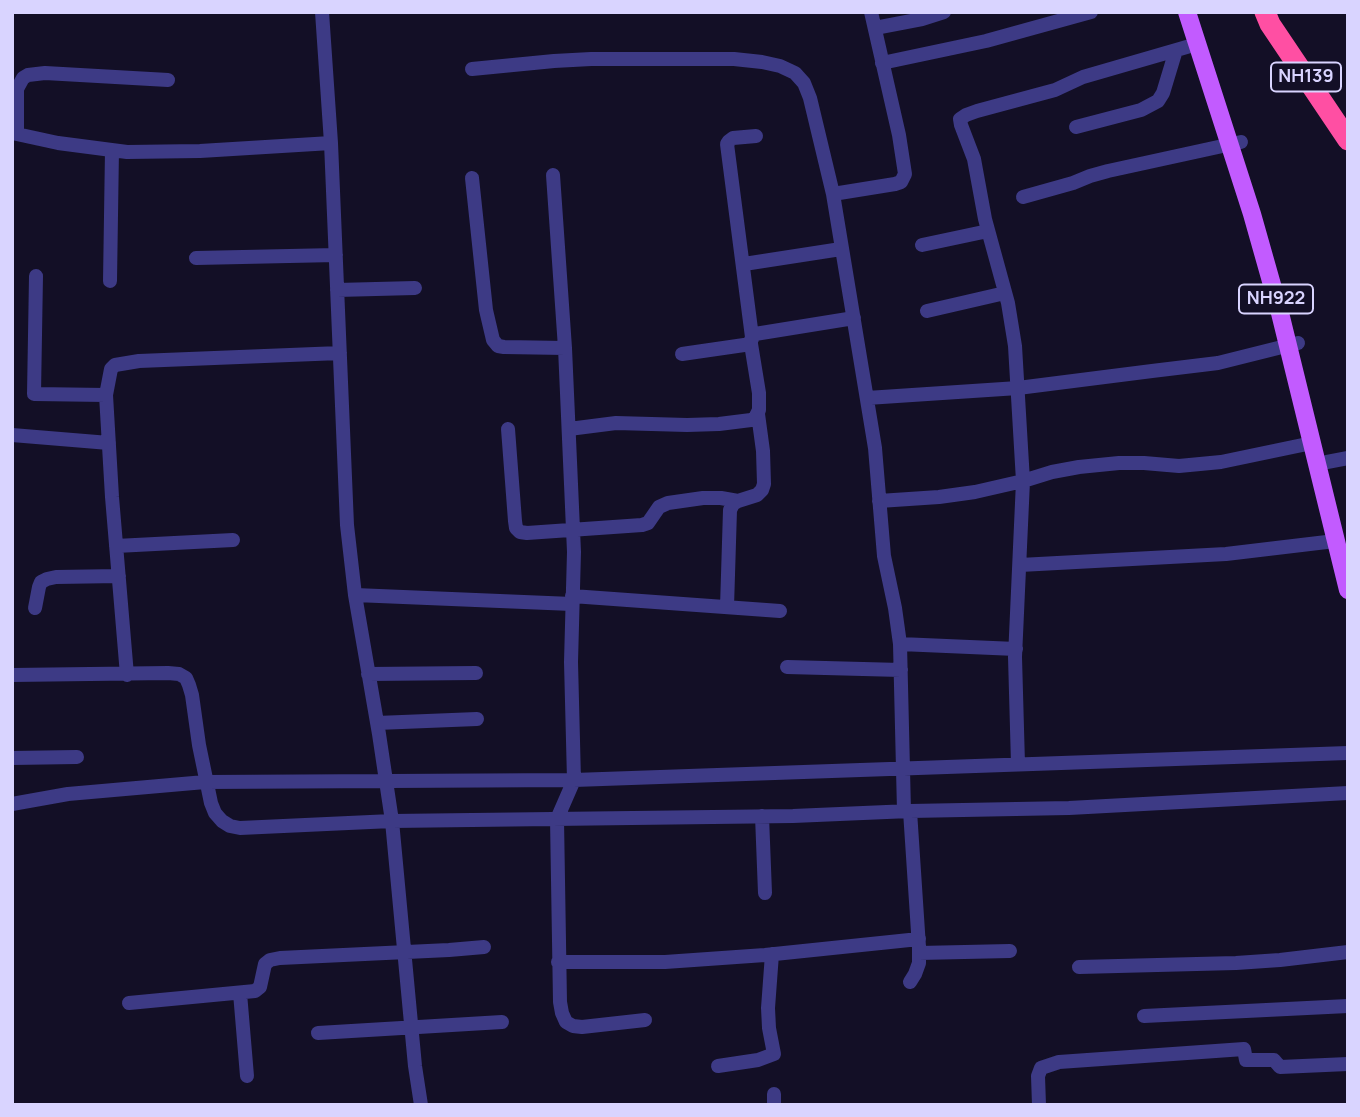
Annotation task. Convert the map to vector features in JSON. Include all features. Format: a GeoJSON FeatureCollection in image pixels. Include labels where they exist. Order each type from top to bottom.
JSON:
{"type":"FeatureCollection","features":[{"type":"Feature","properties":{"kind":"highway","name":"NH139"},"geometry":{"type":"LineString","coordinates":[[1265,12],[1270,24],[1348,140]]}},
{"type":"Feature","properties":{"kind":"highway","name":"NH139"},"geometry":{"type":"LineString","coordinates":[[1279,12],[1348,118]]}},
{"type":"Feature","properties":{"kind":"main road"},"geometry":{"type":"LineString","coordinates":[[1187,12],[1263,211],[1291,310],[1293,344],[1312,443],[1341,544]]}},
{"type":"Feature","properties":{"kind":"main road"},"geometry":{"type":"LineString","coordinates":[[1197,12],[1236,143]]}},
{"type":"Feature","properties":{"kind":"main road"},"geometry":{"type":"LineString","coordinates":[[1293,344],[1327,462],[1348,590]]}},
{"type":"Feature","properties":{"kind":"street"},"geometry":{"type":"LineString","coordinates":[[322,12],[331,143],[347,525],[355,595],[392,821],[411,1028],[421,1105]]}},
{"type":"Feature","properties":{"kind":"street"},"geometry":{"type":"LineString","coordinates":[[833,194],[890,186],[903,179],[905,167],[872,12]]}},
{"type":"Feature","properties":{"kind":"street"},"geometry":{"type":"LineString","coordinates":[[875,28],[944,12]]}},
{"type":"Feature","properties":{"kind":"street"},"geometry":{"type":"LineString","coordinates":[[882,63],[986,41],[1091,12]]}},
{"type":"Feature","properties":{"kind":"street"},"geometry":{"type":"LineString","coordinates":[[1018,764],[1015,695],[1023,481],[1015,346],[1006,293],[988,231],[974,159],[960,119],[991,107],[1055,90],[1083,77],[1197,44]]}},
{"type":"Feature","properties":{"kind":"street"},"geometry":{"type":"LineString","coordinates":[[1076,127],[1141,110],[1158,101],[1176,50]]}},
{"type":"Feature","properties":{"kind":"street"},"geometry":{"type":"LineString","coordinates":[[472,69],[591,59],[734,60],[780,66],[795,73],[804,83],[833,194],[875,448],[884,556],[897,617],[903,768],[919,946],[915,974],[910,982]]}},
{"type":"Feature","properties":{"kind":"street"},"geometry":{"type":"LineString","coordinates":[[168,80],[45,72],[28,75],[17,89],[15,133],[58,143],[155,152],[331,143]]}},
{"type":"Feature","properties":{"kind":"street"},"geometry":{"type":"LineString","coordinates":[[727,607],[730,510],[733,504],[757,495],[762,490],[764,470],[758,414],[759,393],[727,144],[733,138],[756,136]]}},
{"type":"Feature","properties":{"kind":"street"},"geometry":{"type":"LineString","coordinates":[[1023,197],[1108,171],[1236,143]]}},
{"type":"Feature","properties":{"kind":"street"},"geometry":{"type":"LineString","coordinates":[[110,281],[112,150]]}},
{"type":"Feature","properties":{"kind":"street"},"geometry":{"type":"LineString","coordinates":[[552,175],[565,348],[573,530],[574,780],[557,819],[560,1002],[566,1022],[573,1026],[645,1020]]}},
{"type":"Feature","properties":{"kind":"street"},"geometry":{"type":"LineString","coordinates":[[472,178],[486,310],[493,341],[504,347],[565,348]]}},
{"type":"Feature","properties":{"kind":"street"},"geometry":{"type":"LineString","coordinates":[[922,245],[988,231]]}},
{"type":"Feature","properties":{"kind":"street"},"geometry":{"type":"LineString","coordinates":[[744,264],[841,249]]}},
{"type":"Feature","properties":{"kind":"street"},"geometry":{"type":"LineString","coordinates":[[196,258],[336,255]]}},
{"type":"Feature","properties":{"kind":"street"},"geometry":{"type":"LineString","coordinates":[[36,276],[34,394],[106,395]]}},
{"type":"Feature","properties":{"kind":"street"},"geometry":{"type":"LineString","coordinates":[[337,290],[415,288]]}},
{"type":"Feature","properties":{"kind":"street"},"geometry":{"type":"LineString","coordinates":[[927,311],[1006,293]]}},
{"type":"Feature","properties":{"kind":"street"},"geometry":{"type":"LineString","coordinates":[[681,354],[752,340],[760,332],[854,318]]}},
{"type":"Feature","properties":{"kind":"street"},"geometry":{"type":"LineString","coordinates":[[867,398],[1018,387],[1218,362],[1293,344]]}},
{"type":"Feature","properties":{"kind":"street"},"geometry":{"type":"LineString","coordinates":[[127,675],[106,395],[111,369],[124,362],[340,353]]}},
{"type":"Feature","properties":{"kind":"street"},"geometry":{"type":"LineString","coordinates":[[569,429],[624,423],[719,424],[744,422],[758,414]]}},
{"type":"Feature","properties":{"kind":"street"},"geometry":{"type":"LineString","coordinates":[[508,429],[516,528],[520,532],[642,525],[648,523],[659,507],[679,501],[721,498],[738,501]]}},
{"type":"Feature","properties":{"kind":"street"},"geometry":{"type":"LineString","coordinates":[[12,435],[109,443]]}},
{"type":"Feature","properties":{"kind":"street"},"geometry":{"type":"LineString","coordinates":[[879,501],[963,494],[1052,472],[1119,463],[1179,466],[1208,464],[1312,443]]}},
{"type":"Feature","properties":{"kind":"street"},"geometry":{"type":"LineString","coordinates":[[1327,462],[1348,458]]}},
{"type":"Feature","properties":{"kind":"street"},"geometry":{"type":"LineString","coordinates":[[116,546],[233,540]]}},
{"type":"Feature","properties":{"kind":"street"},"geometry":{"type":"LineString","coordinates":[[1020,565],[1226,554],[1341,544]]}},
{"type":"Feature","properties":{"kind":"street"},"geometry":{"type":"LineString","coordinates":[[35,608],[38,587],[47,579],[119,576]]}},
{"type":"Feature","properties":{"kind":"street"},"geometry":{"type":"LineString","coordinates":[[355,595],[572,600],[780,611]]}},
{"type":"Feature","properties":{"kind":"street"},"geometry":{"type":"LineString","coordinates":[[900,644],[1016,649]]}},
{"type":"Feature","properties":{"kind":"street"},"geometry":{"type":"LineString","coordinates":[[787,667],[901,670]]}},
{"type":"Feature","properties":{"kind":"street"},"geometry":{"type":"LineString","coordinates":[[12,676],[168,673],[186,678],[190,685],[205,782],[211,803],[215,813],[230,826],[240,828],[392,821],[762,816],[1069,808],[1348,793]]}},
{"type":"Feature","properties":{"kind":"street"},"geometry":{"type":"LineString","coordinates":[[368,674],[476,673]]}},
{"type":"Feature","properties":{"kind":"street"},"geometry":{"type":"LineString","coordinates":[[377,723],[477,719]]}},
{"type":"Feature","properties":{"kind":"street"},"geometry":{"type":"LineString","coordinates":[[12,804],[68,794],[205,782],[574,780],[1348,753]]}},
{"type":"Feature","properties":{"kind":"street"},"geometry":{"type":"LineString","coordinates":[[12,758],[77,757]]}},
{"type":"Feature","properties":{"kind":"street"},"geometry":{"type":"LineString","coordinates":[[762,816],[765,893]]}},
{"type":"Feature","properties":{"kind":"street"},"geometry":{"type":"LineString","coordinates":[[558,962],[665,962],[919,946],[1010,951]]}},
{"type":"Feature","properties":{"kind":"street"},"geometry":{"type":"LineString","coordinates":[[129,1003],[256,991],[260,987],[265,964],[270,960],[484,947]]}},
{"type":"Feature","properties":{"kind":"street"},"geometry":{"type":"LineString","coordinates":[[1079,967],[1236,963],[1348,952]]}},
{"type":"Feature","properties":{"kind":"street"},"geometry":{"type":"LineString","coordinates":[[718,1066],[758,1060],[774,1054],[768,1018],[772,954]]}},
{"type":"Feature","properties":{"kind":"street"},"geometry":{"type":"LineString","coordinates":[[240,993],[247,1076]]}},
{"type":"Feature","properties":{"kind":"street"},"geometry":{"type":"LineString","coordinates":[[1144,1016],[1348,1006]]}},
{"type":"Feature","properties":{"kind":"street"},"geometry":{"type":"LineString","coordinates":[[318,1033],[502,1022]]}},
{"type":"Feature","properties":{"kind":"street"},"geometry":{"type":"LineString","coordinates":[[1039,1105],[1038,1076],[1041,1068],[1059,1062],[1244,1049],[1246,1060],[1274,1060],[1280,1067],[1348,1064]]}}]}
